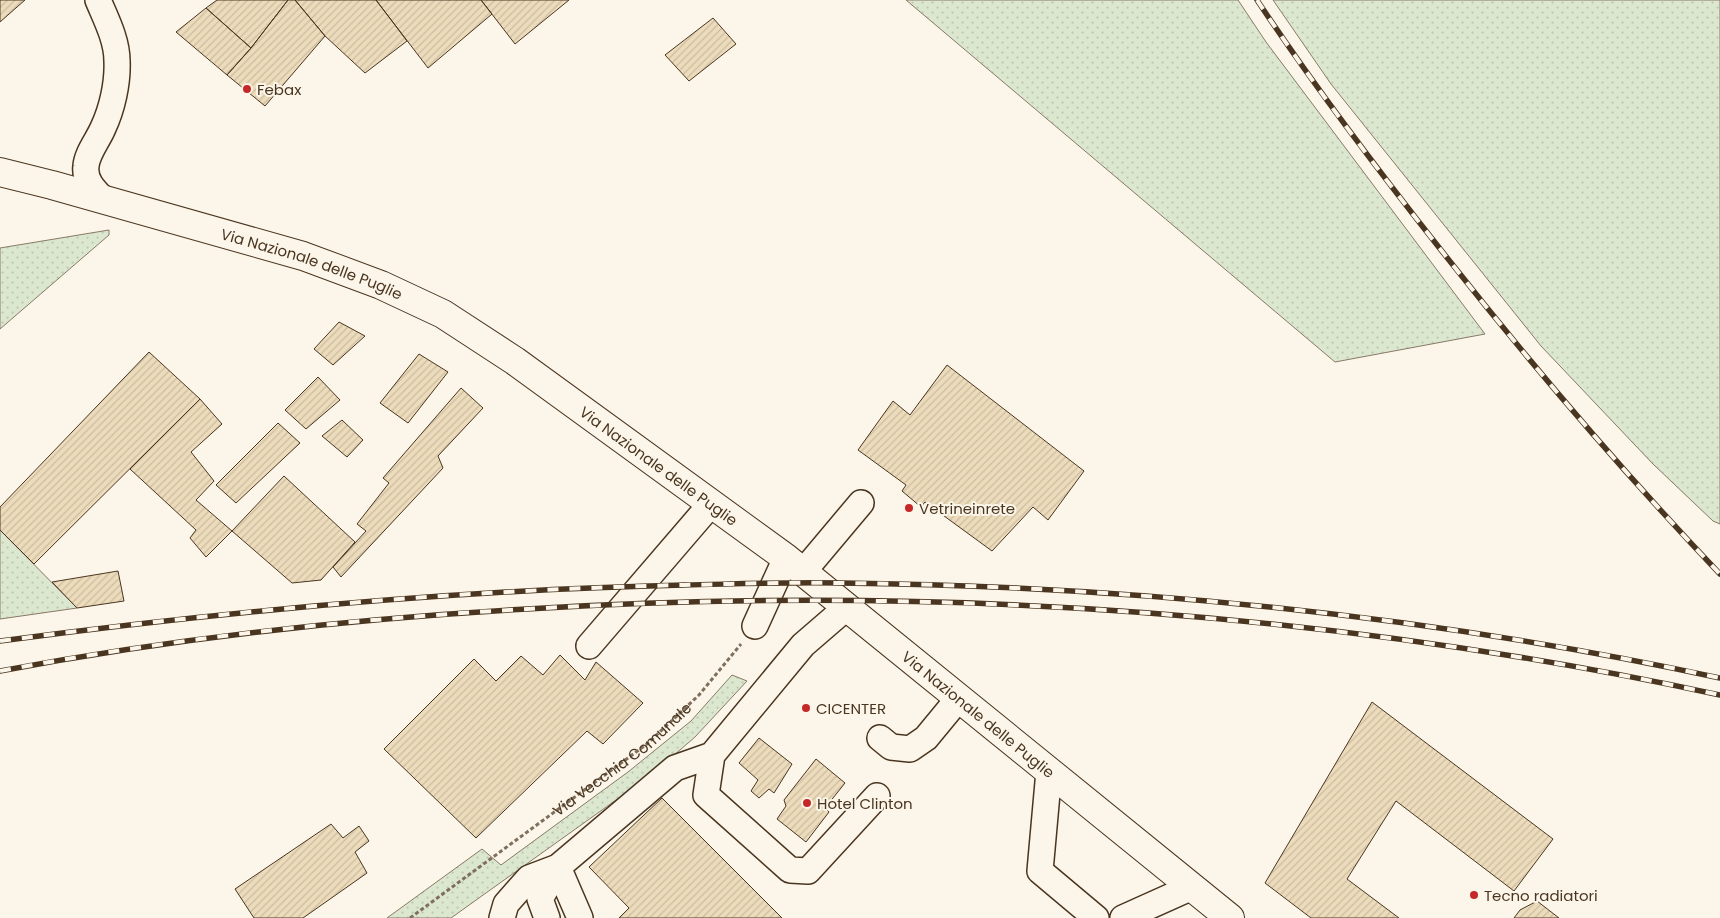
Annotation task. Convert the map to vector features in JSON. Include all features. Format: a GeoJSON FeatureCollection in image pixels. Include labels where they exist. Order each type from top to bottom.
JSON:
{"type":"FeatureCollection","features":[{"type":"Feature","properties":{"kind":"main road","name":"Via Nazionale delle Puglie"},"geometry":{"type":"LineString","coordinates":[[0,172],[303,256],[381,285],[443,314],[515,361],[795,565],[1230,918]]}},
{"type":"Feature","properties":{"kind":"street"},"geometry":{"type":"LineString","coordinates":[[98,0],[110,28],[117,62],[115,86],[110,109],[103,128],[88,156],[86,167],[87,178],[91,186],[103,199]]}},
{"type":"Feature","properties":{"kind":"street"},"geometry":{"type":"LineString","coordinates":[[589,646],[711,504]]}},
{"type":"Feature","properties":{"kind":"street"},"geometry":{"type":"LineString","coordinates":[[754,626],[795,565],[861,504]]}},
{"type":"Feature","properties":{"kind":"street"},"geometry":{"type":"LineString","coordinates":[[847,607],[802,646],[712,755],[706,795],[790,870],[808,871],[877,796]]}},
{"type":"Feature","properties":{"kind":"street"},"geometry":{"type":"LineString","coordinates":[[880,738],[891,747],[910,749],[926,738],[959,698]]}},
{"type":"Feature","properties":{"kind":"street"},"geometry":{"type":"LineString","coordinates":[[502,918],[506,904],[529,878],[558,866],[675,768],[712,755]]}},
{"type":"Feature","properties":{"kind":"street"},"geometry":{"type":"LineString","coordinates":[[1049,771],[1040,872],[1096,918]]}},
{"type":"Feature","properties":{"kind":"street"},"geometry":{"type":"LineString","coordinates":[[547,918],[540,899],[558,866]]}},
{"type":"Feature","properties":{"kind":"street"},"geometry":{"type":"LineString","coordinates":[[558,866],[580,918]]}},
{"type":"Feature","properties":{"kind":"street"},"geometry":{"type":"LineString","coordinates":[[1123,918],[1192,887]]}},
{"type":"Feature","properties":{"kind":"path","name":"Via Vecchia Comunale"},"geometry":{"type":"LineString","coordinates":[[410,918],[647,744],[699,696],[724,667],[754,626]]}},
{"type":"Feature","properties":{"kind":"green space"},"geometry":{"type":"Polygon","coordinates":[[[906,0],[1238,0],[1266,42],[1485,334],[1335,362],[906,0]]]}},
{"type":"Feature","properties":{"kind":"green space"},"geometry":{"type":"Polygon","coordinates":[[[1273,0],[1720,0],[1720,524],[1713,521],[1653,464],[1541,346],[1331,84],[1273,0]]]}},
{"type":"Feature","properties":{"kind":"green space"},"geometry":{"type":"Polygon","coordinates":[[[109,230],[109,235],[0,329],[0,248],[109,230]]]}},
{"type":"Feature","properties":{"kind":"green space"},"geometry":{"type":"Polygon","coordinates":[[[0,530],[77,608],[0,619],[0,530]]]}},
{"type":"Feature","properties":{"kind":"green space"},"geometry":{"type":"Polygon","coordinates":[[[732,675],[747,681],[695,737],[651,775],[451,918],[387,918],[482,849],[501,865],[628,772],[691,721],[732,675]]]}},
{"type":"Feature","properties":{"kind":"building"},"geometry":{"type":"Polygon","coordinates":[[[0,0],[25,0],[0,22],[0,0]]]}},
{"type":"Feature","properties":{"kind":"building"},"geometry":{"type":"Polygon","coordinates":[[[217,0],[288,0],[251,48],[206,8],[217,0]]]}},
{"type":"Feature","properties":{"kind":"building"},"geometry":{"type":"Polygon","coordinates":[[[288,0],[295,0],[325,36],[265,106],[227,75],[251,48],[288,0]]]}},
{"type":"Feature","properties":{"kind":"building"},"geometry":{"type":"Polygon","coordinates":[[[295,0],[376,0],[407,41],[365,73],[325,36],[295,0]]]}},
{"type":"Feature","properties":{"kind":"building"},"geometry":{"type":"Polygon","coordinates":[[[376,0],[481,0],[492,14],[428,68],[376,0]]]}},
{"type":"Feature","properties":{"kind":"building"},"geometry":{"type":"Polygon","coordinates":[[[481,0],[569,0],[515,44],[481,0]]]}},
{"type":"Feature","properties":{"kind":"building"},"geometry":{"type":"Polygon","coordinates":[[[206,8],[251,48],[227,75],[176,32],[206,8]]]}},
{"type":"Feature","properties":{"kind":"building"},"geometry":{"type":"Polygon","coordinates":[[[713,18],[736,44],[689,81],[665,55],[713,18]]]}},
{"type":"Feature","properties":{"kind":"building"},"geometry":{"type":"Polygon","coordinates":[[[339,322],[365,336],[333,365],[314,349],[339,322]]]}},
{"type":"Feature","properties":{"kind":"building"},"geometry":{"type":"Polygon","coordinates":[[[149,352],[200,399],[34,564],[0,530],[0,507],[149,352]]]}},
{"type":"Feature","properties":{"kind":"building"},"geometry":{"type":"Polygon","coordinates":[[[419,354],[448,372],[408,423],[380,403],[419,354]]]}},
{"type":"Feature","properties":{"kind":"building"},"geometry":{"type":"Polygon","coordinates":[[[947,365],[1084,471],[1048,520],[1033,507],[992,551],[925,502],[921,507],[902,491],[906,485],[858,450],[893,401],[910,415],[947,365]]]}},
{"type":"Feature","properties":{"kind":"building"},"geometry":{"type":"Polygon","coordinates":[[[318,377],[340,400],[306,429],[285,410],[318,377]]]}},
{"type":"Feature","properties":{"kind":"building"},"geometry":{"type":"Polygon","coordinates":[[[461,388],[483,408],[438,456],[443,468],[341,577],[333,567],[366,531],[357,524],[389,483],[383,478],[461,388]]]}},
{"type":"Feature","properties":{"kind":"building"},"geometry":{"type":"Polygon","coordinates":[[[200,399],[222,424],[191,452],[214,481],[196,500],[232,531],[206,557],[190,538],[196,530],[130,469],[200,399]]]}},
{"type":"Feature","properties":{"kind":"building"},"geometry":{"type":"Polygon","coordinates":[[[342,420],[363,440],[347,457],[322,436],[342,420]]]}},
{"type":"Feature","properties":{"kind":"building"},"geometry":{"type":"Polygon","coordinates":[[[278,423],[300,443],[236,503],[216,485],[278,423]]]}},
{"type":"Feature","properties":{"kind":"building"},"geometry":{"type":"Polygon","coordinates":[[[284,476],[355,542],[321,580],[292,583],[232,531],[284,476]]]}},
{"type":"Feature","properties":{"kind":"building"},"geometry":{"type":"Polygon","coordinates":[[[118,571],[124,601],[77,608],[52,582],[118,571]]]}},
{"type":"Feature","properties":{"kind":"building"},"geometry":{"type":"Polygon","coordinates":[[[560,655],[585,680],[596,662],[643,703],[603,744],[587,731],[476,838],[384,749],[474,659],[496,681],[521,656],[543,675],[560,655]]]}},
{"type":"Feature","properties":{"kind":"building"},"geometry":{"type":"Polygon","coordinates":[[[1372,702],[1553,839],[1514,891],[1396,801],[1347,879],[1399,918],[1311,918],[1265,883],[1372,702]]]}},
{"type":"Feature","properties":{"kind":"building"},"geometry":{"type":"Polygon","coordinates":[[[759,738],[792,764],[774,793],[769,789],[759,798],[751,791],[758,780],[739,763],[759,738]]]}},
{"type":"Feature","properties":{"kind":"building","name":"Hotel Clinton"},"geometry":{"type":"Polygon","coordinates":[[[816,759],[845,783],[825,808],[829,812],[806,842],[777,819],[786,806],[784,800],[816,759]]]}},
{"type":"Feature","properties":{"kind":"building"},"geometry":{"type":"Polygon","coordinates":[[[662,798],[782,918],[619,918],[629,908],[589,867],[662,798]]]}},
{"type":"Feature","properties":{"kind":"building"},"geometry":{"type":"Polygon","coordinates":[[[331,824],[343,838],[359,826],[369,841],[355,852],[367,873],[303,918],[254,918],[235,889],[331,824]]]}},
{"type":"Feature","properties":{"kind":"building"},"geometry":{"type":"Polygon","coordinates":[[[1537,901],[1559,918],[1514,918],[1520,910],[1537,901]]]}},
{"type":"Feature","properties":{"kind":"railway"},"geometry":{"type":"LineString","coordinates":[[1257,0],[1346,127],[1474,292],[1612,456],[1720,574]]}},
{"type":"Feature","properties":{"kind":"railway"},"geometry":{"type":"LineString","coordinates":[[0,641],[256,611],[427,597],[598,588],[762,583],[951,585],[1172,598],[1392,621],[1502,637],[1720,678]]}},
{"type":"Feature","properties":{"kind":"railway"},"geometry":{"type":"LineString","coordinates":[[0,671],[65,659],[262,631],[394,618],[677,602],[827,600],[977,604],[1126,612],[1276,625],[1425,643],[1573,666],[1720,695]]}},
{"type":"Feature","properties":{"kind":"place","name":"Febax"},"geometry":{"type":"Point","coordinates":[247,89]}},
{"type":"Feature","properties":{"kind":"place","name":"Vetrineinrete"},"geometry":{"type":"Point","coordinates":[909,508]}},
{"type":"Feature","properties":{"kind":"place","name":"CICENTER"},"geometry":{"type":"Point","coordinates":[806,708]}},
{"type":"Feature","properties":{"kind":"place","name":"Hotel Clinton"},"geometry":{"type":"Point","coordinates":[807,803]}},
{"type":"Feature","properties":{"kind":"place","name":"Tecno radiatori"},"geometry":{"type":"Point","coordinates":[1474,895]}}]}
